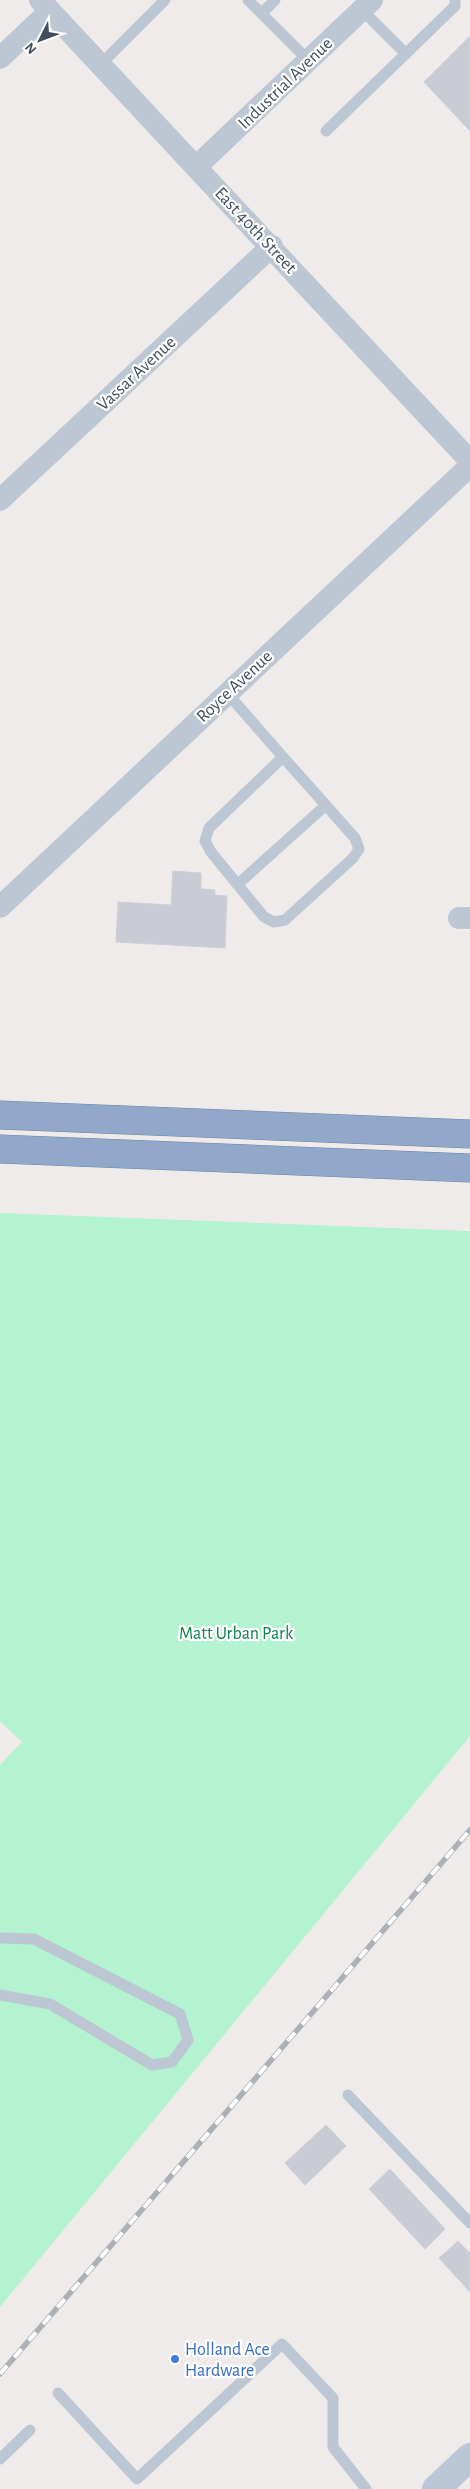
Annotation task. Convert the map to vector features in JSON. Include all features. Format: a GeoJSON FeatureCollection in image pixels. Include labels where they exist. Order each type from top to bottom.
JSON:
{"type":"FeatureCollection","features":[{"type":"Feature","properties":{"kind":"highway"},"geometry":{"type":"LineString","coordinates":[[0,1115],[470,1134]]}},
{"type":"Feature","properties":{"kind":"highway"},"geometry":{"type":"LineString","coordinates":[[0,1149],[470,1168]]}},
{"type":"Feature","properties":{"kind":"main road"},"geometry":{"type":"LineString","coordinates":[[436,2489],[466,2467]]}},
{"type":"Feature","properties":{"kind":"street","name":"Industrial Avenue"},"geometry":{"type":"LineString","coordinates":[[197,166],[367,5]]}},
{"type":"Feature","properties":{"kind":"street","name":"East 40th Street"},"geometry":{"type":"LineString","coordinates":[[45,6],[272,246],[470,461]]}},
{"type":"Feature","properties":{"kind":"street"},"geometry":{"type":"LineString","coordinates":[[0,58],[45,6]]}},
{"type":"Feature","properties":{"kind":"street","name":"Vassar Avenue"},"geometry":{"type":"LineString","coordinates":[[0,500],[272,246]]}},
{"type":"Feature","properties":{"kind":"street","name":"Royce Avenue"},"geometry":{"type":"LineString","coordinates":[[0,907],[470,466]]}},
{"type":"Feature","properties":{"kind":"lane"},"geometry":{"type":"LineString","coordinates":[[100,65],[165,0]]}},
{"type":"Feature","properties":{"kind":"lane"},"geometry":{"type":"LineString","coordinates":[[248,0],[308,61]]}},
{"type":"Feature","properties":{"kind":"lane"},"geometry":{"type":"LineString","coordinates":[[262,13],[275,0]]}},
{"type":"Feature","properties":{"kind":"lane"},"geometry":{"type":"LineString","coordinates":[[326,131],[455,6],[455,0]]}},
{"type":"Feature","properties":{"kind":"lane"},"geometry":{"type":"LineString","coordinates":[[367,5],[406,54]]}},
{"type":"Feature","properties":{"kind":"lane"},"geometry":{"type":"LineString","coordinates":[[227,693],[355,838],[359,849],[353,858],[285,920],[274,922],[264,917],[205,840],[209,828],[283,757]]}},
{"type":"Feature","properties":{"kind":"lane"},"geometry":{"type":"LineString","coordinates":[[238,884],[326,805]]}},
{"type":"Feature","properties":{"kind":"lane"},"geometry":{"type":"LineString","coordinates":[[0,1938],[34,1938],[180,2014],[188,2040],[172,2062],[152,2065],[50,2004],[0,1995]]}},
{"type":"Feature","properties":{"kind":"lane"},"geometry":{"type":"LineString","coordinates":[[348,2095],[470,2222]]}},
{"type":"Feature","properties":{"kind":"lane"},"geometry":{"type":"LineString","coordinates":[[58,2392],[139,2484],[282,2344],[333,2398],[333,2447],[358,2486]]}},
{"type":"Feature","properties":{"kind":"lane"},"geometry":{"type":"LineString","coordinates":[[0,2459],[30,2430]]}},
{"type":"Feature","properties":{"kind":"green space","name":"Matt Urban Park"},"geometry":{"type":"Polygon","coordinates":[[[0,1213],[470,1231],[470,1736],[0,2307],[0,1765],[22,1742],[0,1721],[0,1213]]]}},
{"type":"Feature","properties":{"kind":"building"},"geometry":{"type":"Polygon","coordinates":[[[470,36],[470,131],[424,82],[470,36]]]}},
{"type":"Feature","properties":{"kind":"building"},"geometry":{"type":"Polygon","coordinates":[[[173,871],[201,873],[201,889],[215,890],[215,895],[227,896],[225,948],[116,942],[118,902],[171,905],[173,871]]]}},
{"type":"Feature","properties":{"kind":"building"},"geometry":{"type":"Polygon","coordinates":[[[326,2125],[346,2146],[305,2185],[285,2163],[326,2125]]]}},
{"type":"Feature","properties":{"kind":"building"},"geometry":{"type":"Polygon","coordinates":[[[390,2169],[445,2229],[425,2249],[369,2189],[390,2169]]]}},
{"type":"Feature","properties":{"kind":"building"},"geometry":{"type":"Polygon","coordinates":[[[458,2241],[470,2253],[470,2292],[439,2258],[458,2241]]]}},
{"type":"Feature","properties":{"kind":"railway"},"geometry":{"type":"LineString","coordinates":[[0,2374],[470,1830]]}},
{"type":"Feature","properties":{"kind":"place","name":"Holland Ace Hardware"},"geometry":{"type":"Point","coordinates":[175,2359]}}]}
